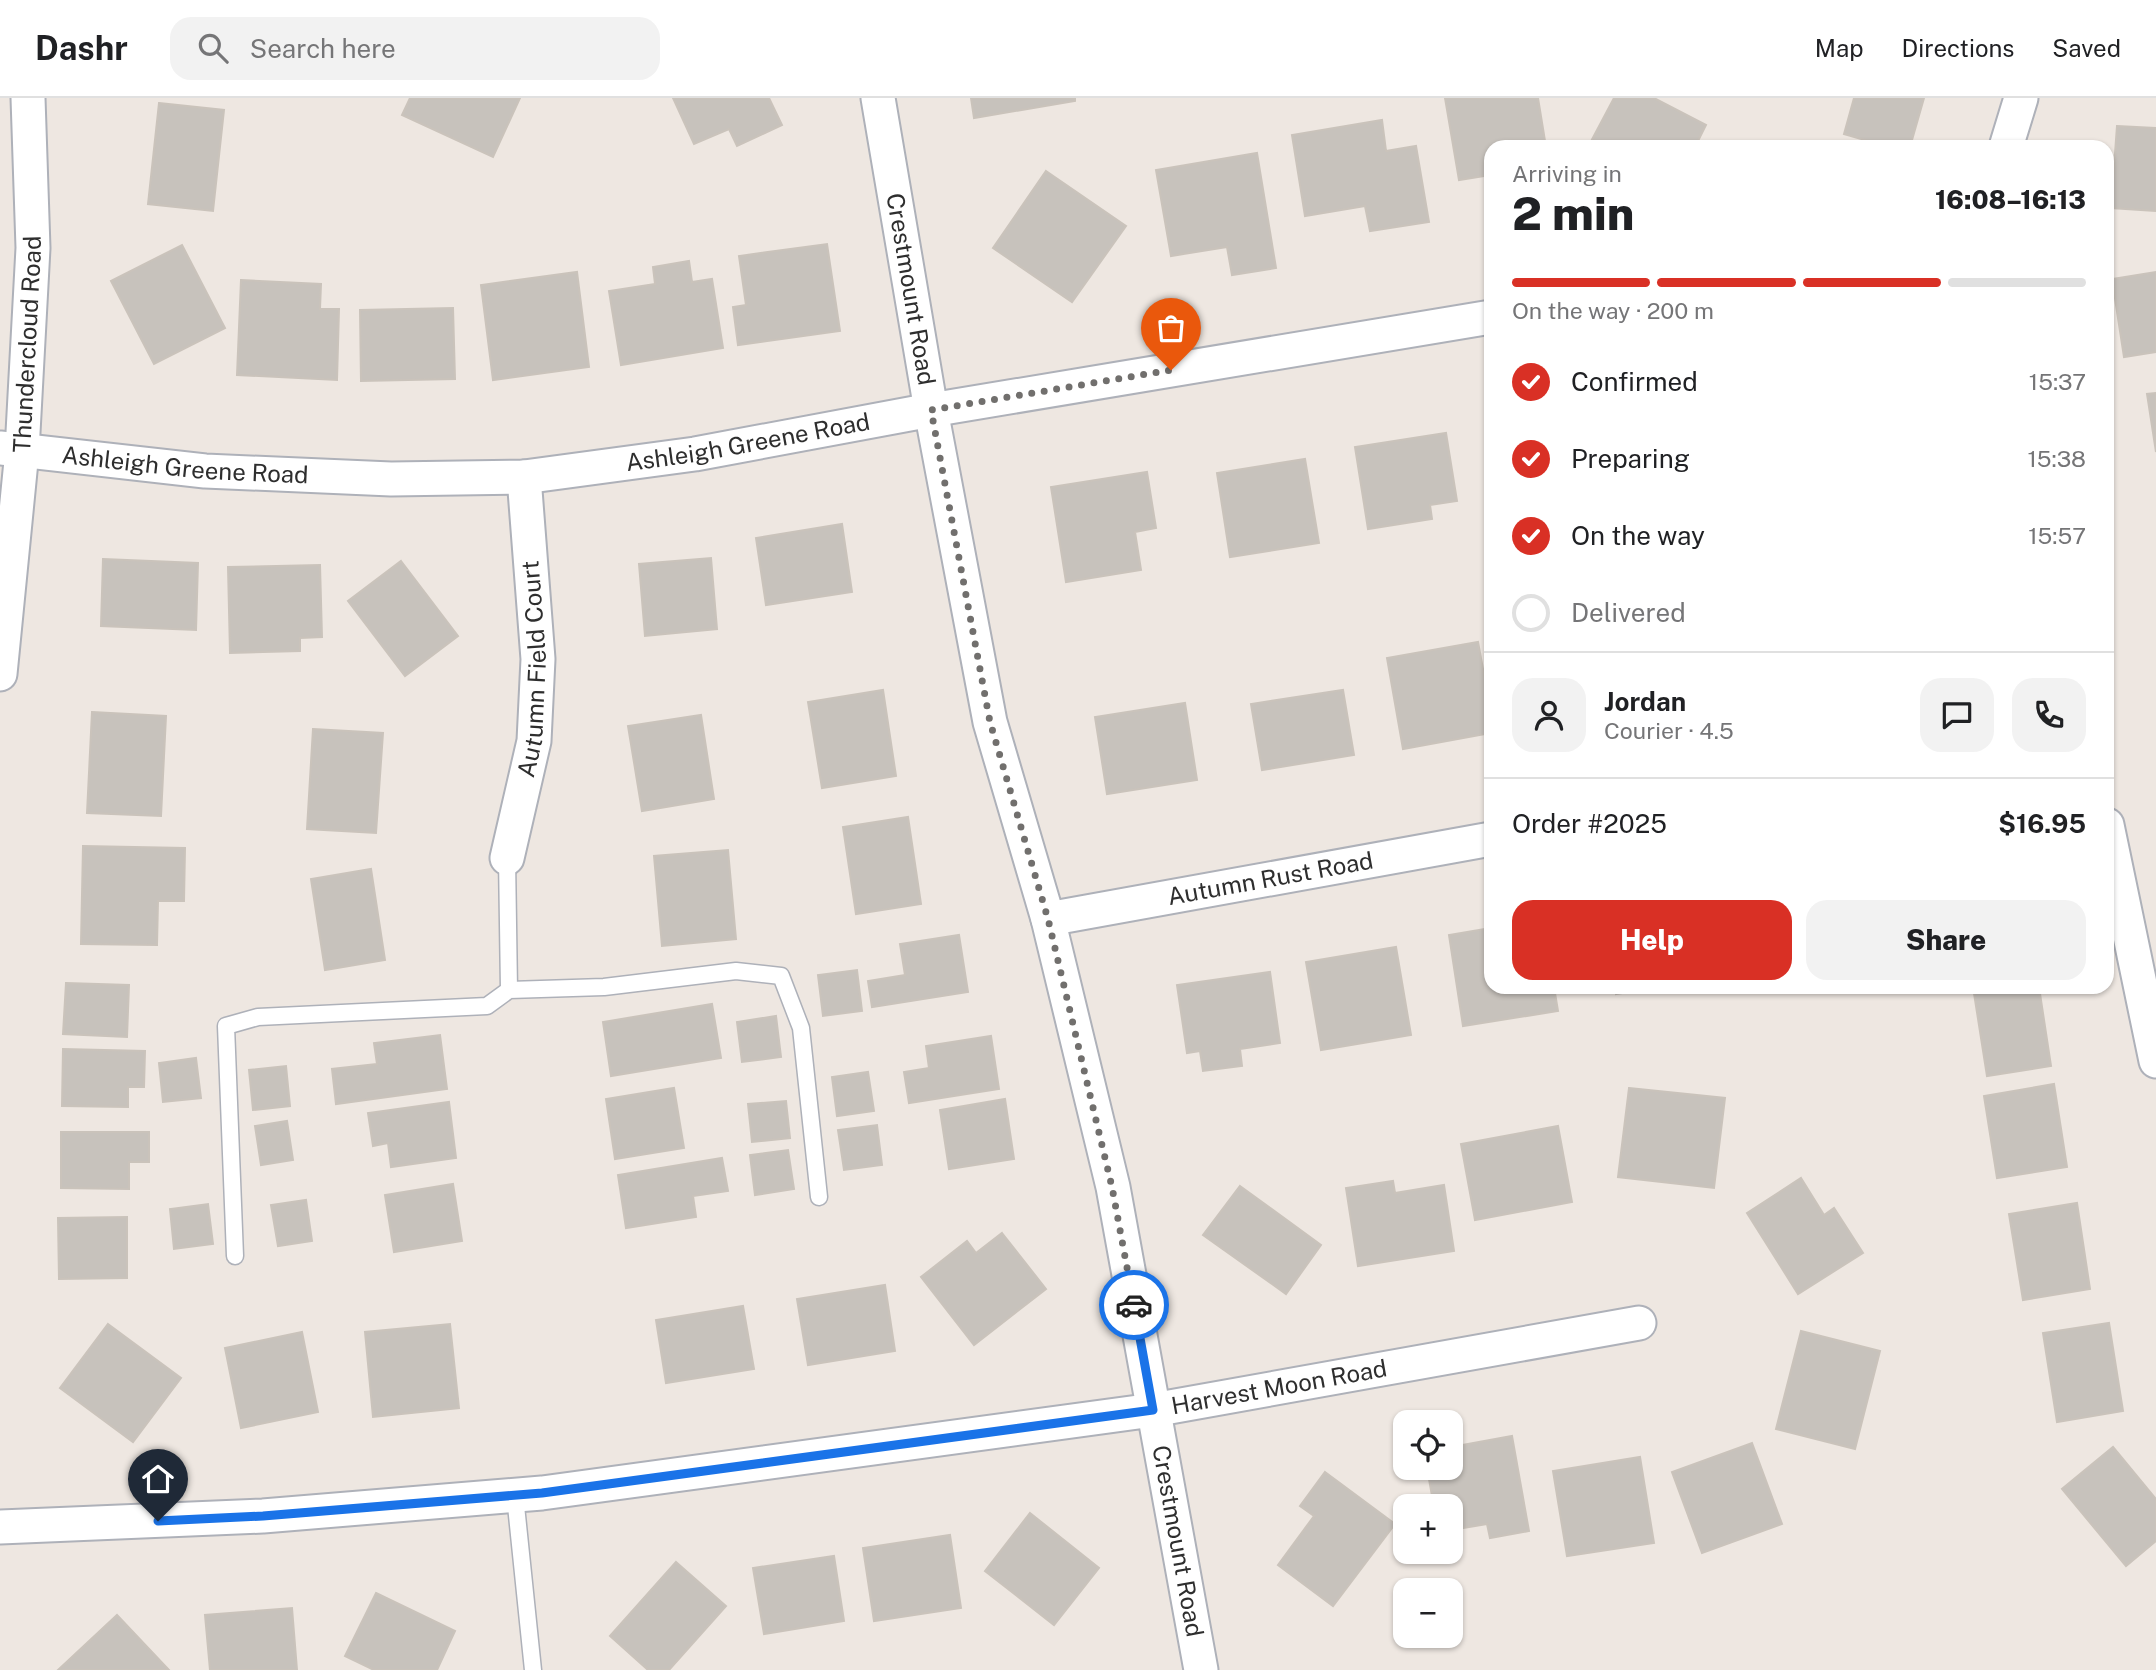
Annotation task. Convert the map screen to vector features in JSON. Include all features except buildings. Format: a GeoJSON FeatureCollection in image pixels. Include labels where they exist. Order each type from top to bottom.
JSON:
{"type":"FeatureCollection","features":[{"type":"Feature","properties":{"kind":"street","name":"Thundercloud Road"},"geometry":{"type":"LineString","coordinates":[[0,674],[11,450],[33,248],[28,98]]}},
{"type":"Feature","properties":{"kind":"street","name":"Crestmount Road"},"geometry":{"type":"LineString","coordinates":[[878,98],[931,410],[990,722],[1048,919],[1112,1187],[1201,1670]]}},
{"type":"Feature","properties":{"kind":"street"},"geometry":{"type":"LineString","coordinates":[[2009,140],[2021,98]]}},
{"type":"Feature","properties":{"kind":"street","name":"Ashleigh Greene Road"},"geometry":{"type":"LineString","coordinates":[[11,450],[205,471],[391,479],[524,477],[695,454],[931,410],[1484,318]]}},
{"type":"Feature","properties":{"kind":"street","name":"Autumn Field Court"},"geometry":{"type":"LineString","coordinates":[[507,858],[534,741],[538,659],[524,477]]}},
{"type":"Feature","properties":{"kind":"street","name":"Autumn Rust Road"},"geometry":{"type":"LineString","coordinates":[[1048,919],[1484,840]]}},
{"type":"Feature","properties":{"kind":"street"},"geometry":{"type":"LineString","coordinates":[[2114,859],[2156,1061]]}},
{"type":"Feature","properties":{"kind":"street","name":"Harvest Moon Road"},"geometry":{"type":"LineString","coordinates":[[0,1527],[263,1516],[515,1496],[1153,1410],[1639,1323]]}},
{"type":"Feature","properties":{"kind":"lane"},"geometry":{"type":"LineString","coordinates":[[507,858],[509,990]]}},
{"type":"Feature","properties":{"kind":"lane"},"geometry":{"type":"LineString","coordinates":[[235,1256],[226,1026],[258,1017],[487,1006],[509,990],[604,987],[736,971],[781,976],[800,1028],[819,1197]]}},
{"type":"Feature","properties":{"kind":"lane"},"geometry":{"type":"LineString","coordinates":[[515,1496],[533,1670]]}},
{"type":"Feature","properties":{"kind":"way so far"},"geometry":{"type":"LineString","coordinates":[[1134,1305],[1112,1187],[1048,919],[990,722],[931,410],[1171,370]]}},
{"type":"Feature","properties":{"kind":"route"},"geometry":{"type":"LineString","coordinates":[[158,1521],[263,1516],[542,1493],[1153,1410],[1134,1305]]}}]}
